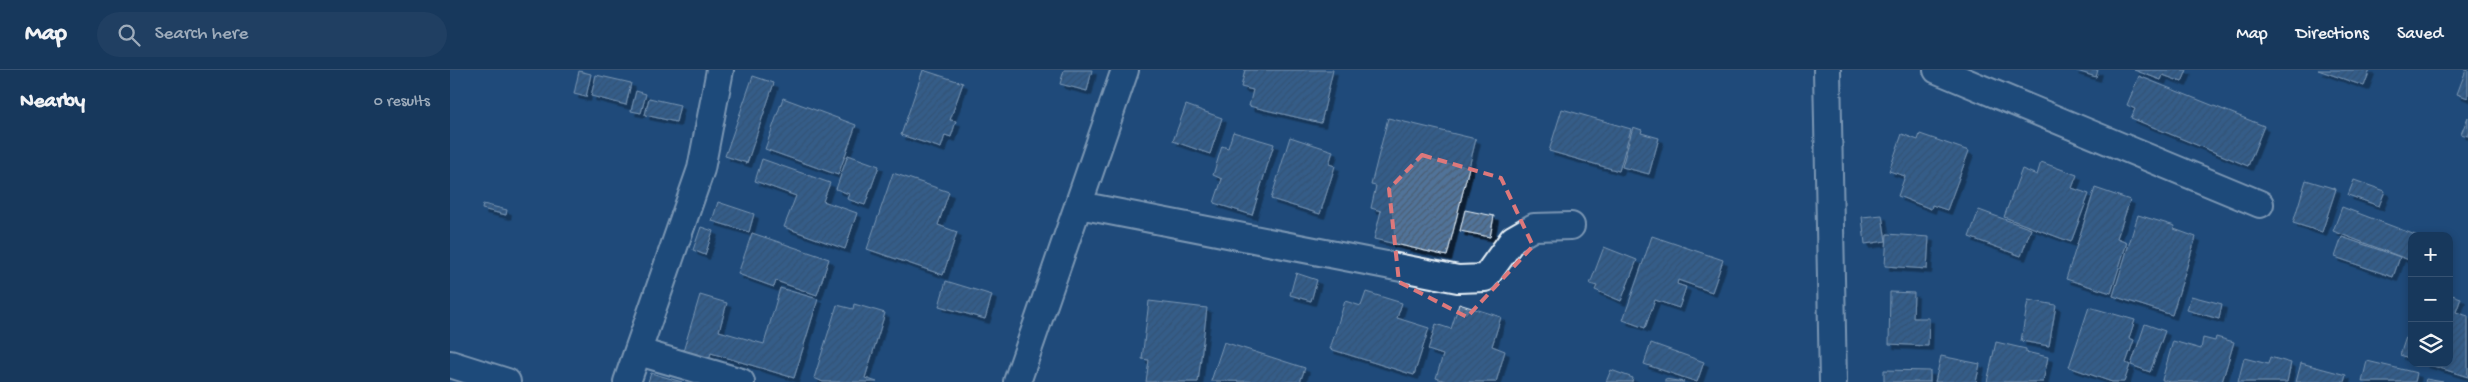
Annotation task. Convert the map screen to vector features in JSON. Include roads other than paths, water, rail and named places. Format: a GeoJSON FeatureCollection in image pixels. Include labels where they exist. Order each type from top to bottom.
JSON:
{"type":"FeatureCollection","features":[{"type":"Feature","properties":{"kind":"street"},"geometry":{"type":"LineString","coordinates":[[627,382],[701,169],[720,70]]}},
{"type":"Feature","properties":{"kind":"street"},"geometry":{"type":"LineString","coordinates":[[1017,382],[1080,205],[1125,70]]}},
{"type":"Feature","properties":{"kind":"street"},"geometry":{"type":"LineString","coordinates":[[1827,70],[1833,382]]}},
{"type":"Feature","properties":{"kind":"street"},"geometry":{"type":"LineString","coordinates":[[1937,70],[2260,204]]}},
{"type":"Feature","properties":{"kind":"street"},"geometry":{"type":"LineString","coordinates":[[1080,205],[1458,279],[1485,278],[1513,239],[1534,227],[1571,226]]}},
{"type":"Feature","properties":{"kind":"street"},"geometry":{"type":"LineString","coordinates":[[639,352],[741,382]]}},
{"type":"Feature","properties":{"kind":"street"},"geometry":{"type":"LineString","coordinates":[[450,364],[507,382]]}}]}
